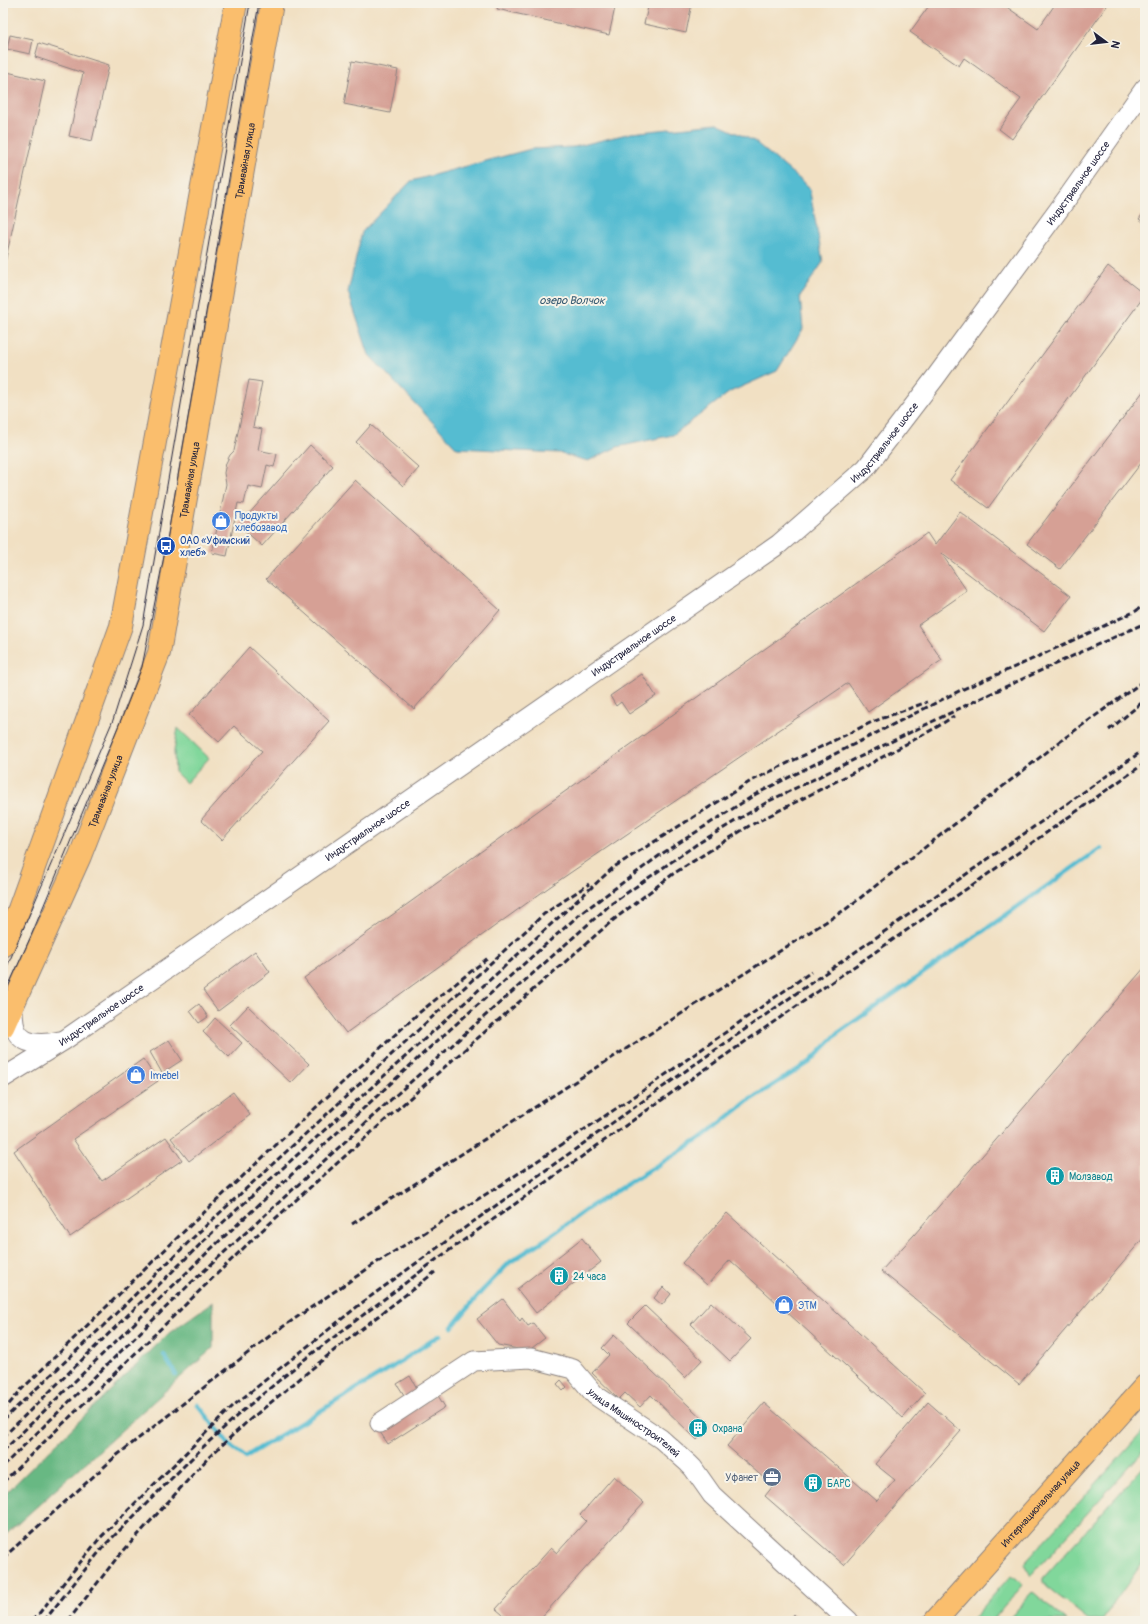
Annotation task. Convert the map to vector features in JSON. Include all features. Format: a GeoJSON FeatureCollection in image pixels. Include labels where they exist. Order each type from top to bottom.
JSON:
{"type":"FeatureCollection","features":[{"type":"Feature","properties":{"kind":"main road"},"geometry":{"type":"LineString","coordinates":[[3,946],[19,909],[121,626],[236,3]]}},
{"type":"Feature","properties":{"kind":"main road","name":"Трамвайная улица"},"geometry":{"type":"LineString","coordinates":[[3,1027],[80,856],[160,653],[272,3]]}},
{"type":"Feature","properties":{"kind":"main road","name":"Интернациональная улица"},"geometry":{"type":"LineString","coordinates":[[935,1621],[1145,1386]]}},
{"type":"Feature","properties":{"kind":"street","name":"Индустриальное шоссе"},"geometry":{"type":"LineString","coordinates":[[3,1078],[64,1041],[779,544],[866,468],[1068,197],[1145,88]]}},
{"type":"Feature","properties":{"kind":"street"},"geometry":{"type":"LineString","coordinates":[[13,1004],[14,1025],[21,1038],[30,1043],[45,1044],[64,1041]]}},
{"type":"Feature","properties":{"kind":"street","name":"улица Машиностроителей"},"geometry":{"type":"LineString","coordinates":[[380,1423],[474,1361],[531,1358],[573,1369],[595,1395],[662,1439],[694,1468],[712,1494],[849,1621]]}},
{"type":"Feature","properties":{"kind":"green space"},"geometry":{"type":"Polygon","coordinates":[[[178,728],[209,758],[186,783],[175,772],[174,751],[178,728]]]}},
{"type":"Feature","properties":{"kind":"green space"},"geometry":{"type":"Polygon","coordinates":[[[213,1302],[213,1348],[3,1537],[3,1496],[169,1333],[213,1302]]]}},
{"type":"Feature","properties":{"kind":"green space"},"geometry":{"type":"Polygon","coordinates":[[[1145,1429],[1145,1449],[1031,1576],[1024,1564],[1145,1429]]]}},
{"type":"Feature","properties":{"kind":"green space"},"geometry":{"type":"Polygon","coordinates":[[[1145,1465],[1145,1559],[1102,1620],[1090,1621],[1046,1586],[1043,1582],[1043,1578],[1145,1465]]]}},
{"type":"Feature","properties":{"kind":"green space"},"geometry":{"type":"Polygon","coordinates":[[[1011,1575],[1023,1585],[992,1621],[971,1621],[1011,1575]]]}},
{"type":"Feature","properties":{"kind":"green space"},"geometry":{"type":"Polygon","coordinates":[[[1033,1592],[1067,1621],[1007,1621],[1033,1592]]]}},
{"type":"Feature","properties":{"kind":"water","name":"озеро Волчок"},"geometry":{"type":"Polygon","coordinates":[[[717,124],[754,141],[809,187],[823,262],[800,296],[803,329],[777,371],[730,392],[673,435],[617,447],[588,461],[559,453],[457,448],[369,355],[348,292],[362,232],[411,181],[531,149],[574,147],[631,133],[717,124]]]}},
{"type":"Feature","properties":{"kind":"building"},"geometry":{"type":"Polygon","coordinates":[[[499,3],[616,3],[609,35],[497,9],[499,3]]]}},
{"type":"Feature","properties":{"kind":"building"},"geometry":{"type":"Polygon","coordinates":[[[649,3],[692,3],[686,33],[644,24],[649,3]]]}},
{"type":"Feature","properties":{"kind":"building"},"geometry":{"type":"Polygon","coordinates":[[[931,3],[1001,3],[1038,29],[1056,3],[1109,3],[1012,139],[999,129],[1021,99],[964,58],[959,66],[910,32],[931,3]]]}},
{"type":"Feature","properties":{"kind":"building"},"geometry":{"type":"Polygon","coordinates":[[[10,35],[33,40],[30,54],[7,49],[10,35]]]}},
{"type":"Feature","properties":{"kind":"building"},"geometry":{"type":"Polygon","coordinates":[[[39,43],[109,65],[92,141],[69,136],[83,73],[35,57],[39,43]]]}},
{"type":"Feature","properties":{"kind":"building"},"geometry":{"type":"Polygon","coordinates":[[[352,61],[398,70],[390,113],[344,104],[352,61]]]}},
{"type":"Feature","properties":{"kind":"building"},"geometry":{"type":"Polygon","coordinates":[[[3,71],[45,81],[4,267],[3,267],[3,71]]]}},
{"type":"Feature","properties":{"kind":"building"},"geometry":{"type":"Polygon","coordinates":[[[1145,211],[1145,223],[1139,219],[1145,211]]]}},
{"type":"Feature","properties":{"kind":"building"},"geometry":{"type":"Polygon","coordinates":[[[1108,266],[1145,295],[988,508],[950,480],[1108,266]]]}},
{"type":"Feature","properties":{"kind":"building"},"geometry":{"type":"Polygon","coordinates":[[[249,380],[262,382],[253,427],[262,429],[258,450],[277,454],[274,467],[267,465],[262,489],[248,486],[244,504],[238,503],[227,556],[212,553],[226,484],[224,473],[226,463],[234,451],[249,380]]]}},
{"type":"Feature","properties":{"kind":"building"},"geometry":{"type":"Polygon","coordinates":[[[1145,389],[1145,458],[1060,569],[1027,544],[1145,389]]]}},
{"type":"Feature","properties":{"kind":"building"},"geometry":{"type":"Polygon","coordinates":[[[371,425],[419,468],[403,486],[356,442],[371,425]]]}},
{"type":"Feature","properties":{"kind":"building"},"geometry":{"type":"Polygon","coordinates":[[[310,445],[333,466],[262,546],[239,525],[310,445]]]}},
{"type":"Feature","properties":{"kind":"building"},"geometry":{"type":"Polygon","coordinates":[[[355,480],[500,610],[414,709],[266,579],[355,480]]]}},
{"type":"Feature","properties":{"kind":"building"},"geometry":{"type":"Polygon","coordinates":[[[960,512],[1071,596],[1044,631],[941,553],[967,591],[918,625],[942,660],[868,712],[848,683],[548,888],[346,1033],[304,978],[927,533],[935,545],[960,512]]]}},
{"type":"Feature","properties":{"kind":"building"},"geometry":{"type":"Polygon","coordinates":[[[249,647],[329,721],[222,840],[201,820],[262,751],[234,726],[219,742],[189,715],[249,647]]]}},
{"type":"Feature","properties":{"kind":"building"},"geometry":{"type":"Polygon","coordinates":[[[642,674],[656,696],[629,714],[621,702],[616,706],[610,696],[642,674]]]}},
{"type":"Feature","properties":{"kind":"building"},"geometry":{"type":"Polygon","coordinates":[[[255,951],[270,972],[218,1011],[203,990],[255,951]]]}},
{"type":"Feature","properties":{"kind":"building","name":"Молзавод"},"geometry":{"type":"Polygon","coordinates":[[[1145,967],[1145,1236],[1019,1384],[881,1271],[914,1235],[1145,967]]]}},
{"type":"Feature","properties":{"kind":"building"},"geometry":{"type":"Polygon","coordinates":[[[199,1004],[208,1017],[199,1023],[190,1011],[199,1004]]]}},
{"type":"Feature","properties":{"kind":"building"},"geometry":{"type":"Polygon","coordinates":[[[248,1006],[309,1064],[291,1083],[230,1025],[248,1006]]]}},
{"type":"Feature","properties":{"kind":"building"},"geometry":{"type":"Polygon","coordinates":[[[215,1018],[242,1043],[229,1057],[203,1032],[215,1018]]]}},
{"type":"Feature","properties":{"kind":"building"},"geometry":{"type":"Polygon","coordinates":[[[169,1040],[182,1060],[162,1073],[150,1052],[169,1040]]]}},
{"type":"Feature","properties":{"kind":"building"},"geometry":{"type":"Polygon","coordinates":[[[143,1059],[158,1081],[73,1139],[102,1181],[166,1137],[182,1160],[70,1237],[14,1151],[143,1059]]]}},
{"type":"Feature","properties":{"kind":"building"},"geometry":{"type":"Polygon","coordinates":[[[233,1092],[250,1115],[189,1161],[171,1138],[233,1092]]]}},
{"type":"Feature","properties":{"kind":"building"},"geometry":{"type":"Polygon","coordinates":[[[727,1213],[925,1393],[903,1418],[730,1260],[707,1285],[682,1263],[727,1213]]]}},
{"type":"Feature","properties":{"kind":"building","name":"24 часа"},"geometry":{"type":"Polygon","coordinates":[[[582,1238],[601,1262],[536,1313],[517,1289],[582,1238]]]}},
{"type":"Feature","properties":{"kind":"building"},"geometry":{"type":"Polygon","coordinates":[[[663,1287],[671,1294],[662,1305],[654,1298],[663,1287]]]}},
{"type":"Feature","properties":{"kind":"building"},"geometry":{"type":"Polygon","coordinates":[[[503,1299],[520,1321],[522,1318],[528,1326],[533,1323],[545,1338],[528,1351],[498,1345],[477,1319],[503,1299]]]}},
{"type":"Feature","properties":{"kind":"building"},"geometry":{"type":"Polygon","coordinates":[[[711,1302],[751,1339],[730,1361],[691,1324],[711,1302]]]}},
{"type":"Feature","properties":{"kind":"building"},"geometry":{"type":"Polygon","coordinates":[[[645,1306],[702,1360],[685,1378],[628,1323],[645,1306]]]}},
{"type":"Feature","properties":{"kind":"building"},"geometry":{"type":"Polygon","coordinates":[[[614,1335],[710,1426],[697,1440],[651,1395],[640,1407],[625,1393],[619,1399],[592,1373],[609,1355],[602,1348],[614,1335]]]}},
{"type":"Feature","properties":{"kind":"building"},"geometry":{"type":"Polygon","coordinates":[[[410,1376],[418,1390],[406,1398],[397,1384],[410,1376]]]}},
{"type":"Feature","properties":{"kind":"building"},"geometry":{"type":"Polygon","coordinates":[[[561,1380],[567,1387],[563,1391],[557,1384],[561,1380]]]}},
{"type":"Feature","properties":{"kind":"building"},"geometry":{"type":"Polygon","coordinates":[[[437,1394],[445,1407],[388,1444],[380,1432],[437,1394]]]}},
{"type":"Feature","properties":{"kind":"building","name":"БАРС"},"geometry":{"type":"Polygon","coordinates":[[[928,1402],[961,1431],[844,1565],[765,1496],[773,1486],[727,1446],[764,1403],[877,1501],[895,1480],[875,1464],[928,1402]]]}},
{"type":"Feature","properties":{"kind":"building"},"geometry":{"type":"Polygon","coordinates":[[[614,1476],[644,1503],[538,1621],[510,1621],[496,1609],[551,1548],[557,1553],[586,1521],[580,1515],[614,1476]]]}},
{"type":"Feature","properties":{"kind":"building"},"geometry":{"type":"Polygon","coordinates":[[[794,1614],[800,1620],[788,1621],[794,1614]]]}},
{"type":"Feature","properties":{"kind":"waterway"},"geometry":{"type":"LineString","coordinates":[[452,1327],[481,1292],[510,1262],[546,1239],[590,1207],[703,1137],[748,1101],[810,1062],[838,1033],[1101,848]]}},
{"type":"Feature","properties":{"kind":"waterway"},"geometry":{"type":"LineString","coordinates":[[198,1405],[232,1448],[245,1457],[394,1366],[440,1335]]}},
{"type":"Feature","properties":{"kind":"waterway"},"geometry":{"type":"LineString","coordinates":[[164,1355],[176,1375]]}},
{"type":"Feature","properties":{"kind":"tram line"},"geometry":{"type":"LineString","coordinates":[[3,976],[113,720],[143,625],[250,3]]}},
{"type":"Feature","properties":{"kind":"tram line"},"geometry":{"type":"LineString","coordinates":[[3,998],[31,936],[142,667],[166,546],[259,3]]}},
{"type":"Feature","properties":{"kind":"railway"},"geometry":{"type":"LineString","coordinates":[[3,1451],[215,1245],[427,1050],[580,914],[663,853],[756,794],[961,690],[1024,663],[1136,611],[1145,604]]}},
{"type":"Feature","properties":{"kind":"railway"},"geometry":{"type":"LineString","coordinates":[[3,1466],[193,1281],[396,1095],[611,904],[697,844],[769,801],[981,698],[1145,623]]}},
{"type":"Feature","properties":{"kind":"railway"},"geometry":{"type":"LineString","coordinates":[[352,1224],[846,909],[1066,737],[1145,680]]}},
{"type":"Feature","properties":{"kind":"railway"},"geometry":{"type":"LineString","coordinates":[[1109,730],[1145,700]]}},
{"type":"Feature","properties":{"kind":"railway"},"geometry":{"type":"LineString","coordinates":[[3,1437],[219,1226],[614,867],[751,781],[872,722],[927,702]]}},
{"type":"Feature","properties":{"kind":"railway"},"geometry":{"type":"LineString","coordinates":[[3,1482],[257,1235],[440,1071],[612,921],[673,874],[749,826],[868,765],[954,716]]}},
{"type":"Feature","properties":{"kind":"railway"},"geometry":{"type":"LineString","coordinates":[[33,1621],[99,1539],[233,1406],[363,1302],[684,1072],[1145,749]]}},
{"type":"Feature","properties":{"kind":"railway"},"geometry":{"type":"LineString","coordinates":[[44,1621],[104,1546],[201,1449],[240,1413],[305,1359],[437,1259],[694,1077],[978,881],[1145,763]]}},
{"type":"Feature","properties":{"kind":"railway"},"geometry":{"type":"LineString","coordinates":[[3,1420],[103,1326],[198,1233],[544,914],[589,884]]}},
{"type":"Feature","properties":{"kind":"railway"},"geometry":{"type":"LineString","coordinates":[[3,1411],[22,1389],[178,1237],[342,1083],[420,1012],[488,958]]}},
{"type":"Feature","properties":{"kind":"railway"},"geometry":{"type":"LineString","coordinates":[[3,1558],[116,1456],[271,1335],[376,1263],[507,1181],[638,1094],[811,972]]}},
{"type":"Feature","properties":{"kind":"railway"},"geometry":{"type":"LineString","coordinates":[[68,1621],[116,1559],[208,1458],[247,1422],[342,1344],[435,1272]]}},
{"type":"Feature","properties":{"kind":"place","name":"Продукты хлебозавод"},"geometry":{"type":"Point","coordinates":[221,521]}},
{"type":"Feature","properties":{"kind":"place","name":"ОАО «Уфимский хлеб»"},"geometry":{"type":"Point","coordinates":[166,546]}},
{"type":"Feature","properties":{"kind":"place","name":"Imebel"},"geometry":{"type":"Point","coordinates":[136,1075]}},
{"type":"Feature","properties":{"kind":"place","name":"Молзавод"},"geometry":{"type":"Point","coordinates":[1055,1176]}},
{"type":"Feature","properties":{"kind":"place","name":"24 часа"},"geometry":{"type":"Point","coordinates":[559,1276]}},
{"type":"Feature","properties":{"kind":"place","name":"ЭТМ"},"geometry":{"type":"Point","coordinates":[784,1305]}},
{"type":"Feature","properties":{"kind":"place","name":"Охрана"},"geometry":{"type":"Point","coordinates":[698,1428]}},
{"type":"Feature","properties":{"kind":"place","name":"Уфанет"},"geometry":{"type":"Point","coordinates":[772,1477]}},
{"type":"Feature","properties":{"kind":"place","name":"БАРС"},"geometry":{"type":"Point","coordinates":[813,1483]}}]}
